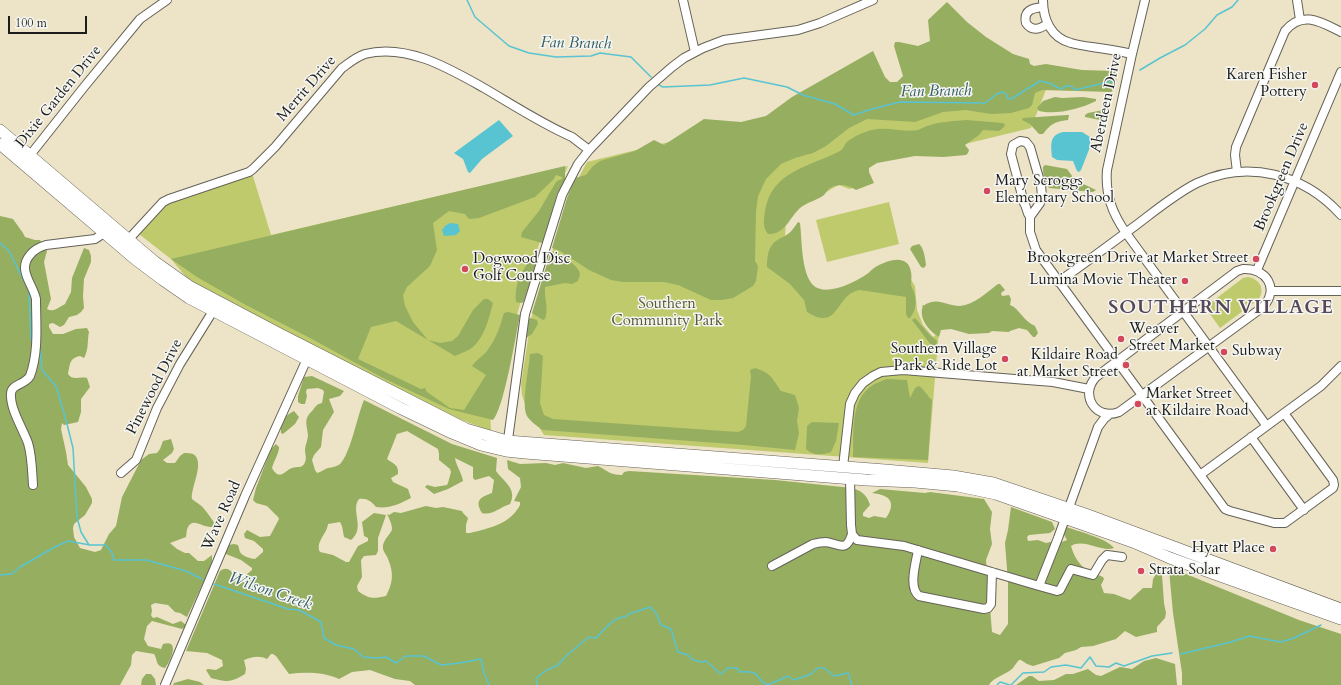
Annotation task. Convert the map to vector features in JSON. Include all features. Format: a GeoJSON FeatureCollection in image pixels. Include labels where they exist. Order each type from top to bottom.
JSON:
{"type":"FeatureCollection","features":[{"type":"Feature","properties":{"kind":"highway"},"geometry":{"type":"LineString","coordinates":[[0,130],[27,159],[104,232],[163,280],[189,298],[452,433],[481,445],[843,467],[973,478],[993,482],[1170,558],[1341,619]]}},
{"type":"Feature","properties":{"kind":"highway"},"geometry":{"type":"LineString","coordinates":[[0,144],[27,159],[173,276],[205,295],[466,429],[507,446],[850,479],[915,482],[958,486],[1005,496],[1066,513],[1341,609]]}},
{"type":"Feature","properties":{"kind":"street","name":"Dixie Garden Drive"},"geometry":{"type":"LineString","coordinates":[[27,159],[140,19],[167,0]]}},
{"type":"Feature","properties":{"kind":"street"},"geometry":{"type":"LineString","coordinates":[[683,0],[695,52]]}},
{"type":"Feature","properties":{"kind":"street"},"geometry":{"type":"LineString","coordinates":[[507,446],[525,314],[562,195],[578,164],[649,87],[672,67],[695,52],[724,40],[798,30],[820,23],[873,0]]}},
{"type":"Feature","properties":{"kind":"street","name":"Aberdeen Drive"},"geometry":{"type":"LineString","coordinates":[[1145,0],[1107,170],[1106,185],[1111,207],[1126,233],[1266,425]]}},
{"type":"Feature","properties":{"kind":"street"},"geometry":{"type":"LineString","coordinates":[[1297,0],[1300,20]]}},
{"type":"Feature","properties":{"kind":"street"},"geometry":{"type":"LineString","coordinates":[[1047,24],[1037,29],[1031,28],[1026,23],[1026,15],[1029,10],[1043,4],[1047,24],[1060,38],[1071,43],[1132,54]]}},
{"type":"Feature","properties":{"kind":"street"},"geometry":{"type":"LineString","coordinates":[[1237,172],[1235,155],[1237,144],[1285,31],[1291,25],[1300,20],[1308,19],[1341,32]]}},
{"type":"Feature","properties":{"kind":"street","name":"Merrit Drive"},"geometry":{"type":"LineString","coordinates":[[128,240],[164,202],[169,199],[249,172],[253,169],[275,147],[342,68],[353,59],[364,54],[389,52],[414,55],[449,68],[572,137],[590,150]]}},
{"type":"Feature","properties":{"kind":"street","name":"Brookgreen Drive"},"geometry":{"type":"LineString","coordinates":[[1258,270],[1341,72]]}},
{"type":"Feature","properties":{"kind":"street"},"geometry":{"type":"LineString","coordinates":[[1030,216],[1040,203],[1042,192],[1030,147],[1026,142],[1020,141],[1013,146],[1011,154],[1027,213],[1030,216],[1030,232],[1034,245],[1058,282],[1221,505],[1230,511],[1282,524],[1288,522],[1332,490],[1334,484],[1284,413]]}},
{"type":"Feature","properties":{"kind":"street"},"geometry":{"type":"LineString","coordinates":[[1058,282],[1176,196],[1192,186],[1218,175],[1237,172],[1266,172],[1281,176],[1311,188],[1341,215]]}},
{"type":"Feature","properties":{"kind":"street"},"geometry":{"type":"LineString","coordinates":[[33,485],[31,457],[28,444],[15,412],[11,396],[11,391],[13,388],[25,382],[30,375],[37,341],[36,300],[25,272],[25,262],[39,247],[95,239],[104,232]]}},
{"type":"Feature","properties":{"kind":"street"},"geometry":{"type":"LineString","coordinates":[[1095,408],[1102,413],[1110,414],[1119,412],[1263,307],[1267,302],[1271,291],[1270,283],[1266,277],[1258,270],[1243,269],[1237,271],[1096,377],[1089,389],[1089,398],[1095,408],[1098,418],[1098,428]]}},
{"type":"Feature","properties":{"kind":"street"},"geometry":{"type":"LineString","coordinates":[[1271,291],[1341,291]]}},
{"type":"Feature","properties":{"kind":"street","name":"Pinewood Drive"},"geometry":{"type":"LineString","coordinates":[[121,473],[136,460],[157,408],[180,364],[213,311]]}},
{"type":"Feature","properties":{"kind":"street","name":"Wave Road"},"geometry":{"type":"LineString","coordinates":[[165,685],[245,496],[307,359]]}},
{"type":"Feature","properties":{"kind":"street"},"geometry":{"type":"LineString","coordinates":[[1200,475],[1321,386],[1341,366]]}},
{"type":"Feature","properties":{"kind":"street"},"geometry":{"type":"LineString","coordinates":[[843,467],[850,404],[862,383],[881,372],[903,370],[1021,379],[1053,382],[1089,389]]}},
{"type":"Feature","properties":{"kind":"street"},"geometry":{"type":"LineString","coordinates":[[1039,586],[1098,428],[1104,419],[1110,414]]}},
{"type":"Feature","properties":{"kind":"street"},"geometry":{"type":"LineString","coordinates":[[1251,437],[1304,510]]}},
{"type":"Feature","properties":{"kind":"street"},"geometry":{"type":"LineString","coordinates":[[772,566],[813,544],[827,542],[840,546],[847,545],[850,542],[852,534],[850,525],[850,479]]}},
{"type":"Feature","properties":{"kind":"street"},"geometry":{"type":"LineString","coordinates":[[852,534],[857,540],[904,546],[1057,591],[1060,590],[1068,571],[1071,569],[1093,575],[1102,560],[1108,555],[1122,557]]}},
{"type":"Feature","properties":{"kind":"street"},"geometry":{"type":"LineString","coordinates":[[918,550],[913,585],[915,593],[919,596],[984,609],[988,608],[991,604],[992,572]]}},
{"type":"Feature","properties":{"kind":"green space"},"geometry":{"type":"Polygon","coordinates":[[[947,2],[967,22],[986,37],[1013,54],[1029,59],[1030,64],[1034,66],[1046,64],[1082,70],[1116,71],[1118,73],[1114,90],[1111,92],[1042,90],[1035,93],[1032,105],[1029,108],[1011,113],[991,114],[966,110],[943,112],[915,122],[867,119],[849,128],[826,146],[813,153],[781,164],[766,179],[758,196],[756,212],[755,261],[758,266],[756,281],[753,286],[733,298],[711,300],[678,285],[664,282],[623,282],[611,280],[589,270],[560,251],[552,248],[567,198],[575,178],[586,175],[593,166],[600,161],[635,151],[654,140],[664,145],[704,119],[741,122],[766,116],[792,97],[873,51],[885,77],[890,82],[897,82],[903,76],[894,46],[895,42],[918,46],[930,41],[928,20],[947,2]]]}},
{"type":"Feature","properties":{"kind":"green space","name":"Southern Community Park"},"geometry":{"type":"Polygon","coordinates":[[[1047,87],[1031,128],[928,153],[868,161],[862,186],[849,189],[839,185],[812,201],[800,206],[786,219],[785,238],[819,298],[905,270],[915,286],[917,310],[923,325],[933,337],[937,334],[928,322],[922,305],[941,305],[928,463],[544,435],[526,407],[522,395],[521,384],[531,319],[543,278],[577,181],[587,162],[714,131],[1047,87]]]}},
{"type":"Feature","properties":{"kind":"green space"},"geometry":{"type":"Polygon","coordinates":[[[1055,97],[1083,97],[1096,99],[1096,101],[1060,112],[1039,111],[1037,108],[1043,101],[1055,97]]]}},
{"type":"Feature","properties":{"kind":"green space"},"geometry":{"type":"Polygon","coordinates":[[[1103,110],[1107,111],[1108,114],[1100,120],[1085,117],[1088,113],[1103,110]]]}},
{"type":"Feature","properties":{"kind":"green space"},"geometry":{"type":"Polygon","coordinates":[[[1069,115],[1068,120],[1059,121],[1049,127],[1043,134],[1039,134],[1030,124],[1022,120],[1023,118],[1069,115]]]}},
{"type":"Feature","properties":{"kind":"green space"},"geometry":{"type":"Polygon","coordinates":[[[966,120],[1003,123],[1005,125],[999,131],[983,130],[979,135],[965,145],[969,150],[966,155],[943,157],[915,156],[877,163],[869,168],[869,172],[874,183],[856,190],[843,185],[830,188],[822,197],[800,208],[779,232],[768,234],[766,231],[764,223],[765,211],[769,197],[775,187],[784,178],[794,172],[840,151],[846,143],[856,136],[878,129],[913,131],[936,124],[966,120]]]}},
{"type":"Feature","properties":{"kind":"green space"},"geometry":{"type":"Polygon","coordinates":[[[1045,165],[1067,169],[1075,180],[1096,190],[1093,192],[1049,188],[1046,184],[1044,175],[1043,167],[1045,165]]]}},
{"type":"Feature","properties":{"kind":"green space"},"geometry":{"type":"Polygon","coordinates":[[[565,166],[565,180],[557,194],[544,241],[542,243],[521,237],[522,232],[539,211],[556,182],[562,179],[562,177],[556,175],[553,180],[535,197],[479,218],[469,219],[465,214],[449,211],[433,223],[437,250],[430,266],[407,287],[403,295],[405,306],[413,322],[428,340],[396,321],[371,327],[358,359],[421,389],[425,388],[427,392],[450,408],[464,410],[486,375],[472,366],[492,344],[504,313],[508,312],[520,315],[505,387],[497,413],[493,420],[449,409],[383,378],[244,304],[197,277],[171,259],[565,166]]]}},
{"type":"Feature","properties":{"kind":"green space"},"geometry":{"type":"Polygon","coordinates":[[[568,166],[554,198],[522,297],[490,411],[491,431],[459,419],[203,288],[186,277],[171,259],[139,234],[171,196],[252,173],[271,235],[568,166]]]}},
{"type":"Feature","properties":{"kind":"green space"},"geometry":{"type":"Polygon","coordinates":[[[889,202],[899,244],[827,262],[816,220],[889,202]]]}},
{"type":"Feature","properties":{"kind":"green space"},"geometry":{"type":"Polygon","coordinates":[[[0,216],[13,219],[25,237],[40,240],[47,251],[44,262],[51,299],[47,309],[49,310],[56,309],[65,304],[71,292],[72,278],[84,248],[89,250],[91,256],[91,262],[84,279],[84,308],[77,315],[69,317],[64,325],[60,327],[53,323],[49,324],[53,334],[63,334],[76,329],[87,328],[89,332],[86,355],[84,358],[80,356],[72,360],[68,374],[74,378],[87,378],[90,387],[81,399],[81,412],[78,422],[64,425],[62,423],[61,429],[68,465],[86,487],[92,499],[92,503],[85,515],[74,524],[73,528],[74,537],[80,548],[95,552],[101,550],[109,534],[116,526],[122,497],[141,460],[149,454],[157,453],[163,441],[171,439],[174,449],[172,453],[163,460],[167,463],[175,463],[184,453],[193,454],[197,458],[198,469],[192,499],[203,508],[215,524],[212,527],[209,527],[195,523],[190,524],[186,537],[170,543],[177,549],[185,553],[189,553],[198,561],[204,561],[212,555],[212,564],[187,617],[175,612],[168,605],[155,603],[151,605],[151,615],[153,618],[157,617],[173,624],[181,621],[186,625],[186,627],[182,629],[152,621],[147,626],[144,639],[148,646],[161,649],[163,644],[168,643],[172,645],[173,652],[167,665],[165,668],[160,666],[154,654],[136,651],[132,655],[131,665],[120,685],[0,685],[0,216]]]}},
{"type":"Feature","properties":{"kind":"green space"},"geometry":{"type":"Polygon","coordinates":[[[798,222],[800,223],[806,272],[809,280],[818,288],[824,290],[839,288],[853,282],[884,263],[896,260],[906,262],[911,272],[911,285],[915,300],[915,309],[910,318],[908,318],[906,314],[906,297],[860,290],[852,293],[832,315],[826,318],[818,317],[807,312],[804,300],[790,284],[767,267],[768,256],[773,243],[789,233],[798,222]]]}},
{"type":"Feature","properties":{"kind":"green space"},"geometry":{"type":"Polygon","coordinates":[[[919,244],[925,256],[926,265],[924,268],[921,267],[910,249],[912,246],[919,244]]]}},
{"type":"Feature","properties":{"kind":"green space"},"geometry":{"type":"Polygon","coordinates":[[[551,251],[571,262],[580,272],[580,275],[578,281],[572,284],[565,283],[545,287],[547,311],[545,319],[543,320],[532,313],[551,251]]]}},
{"type":"Feature","properties":{"kind":"green space"},"geometry":{"type":"Polygon","coordinates":[[[529,261],[535,262],[536,264],[524,301],[522,303],[516,302],[518,280],[529,261]]]}},
{"type":"Feature","properties":{"kind":"green space"},"geometry":{"type":"Polygon","coordinates":[[[1248,277],[1256,280],[1260,285],[1262,292],[1259,299],[1220,328],[1205,307],[1243,278],[1248,277]]]}},
{"type":"Feature","properties":{"kind":"green space"},"geometry":{"type":"Polygon","coordinates":[[[1000,284],[1005,290],[1001,293],[1002,296],[1009,295],[1011,299],[1010,305],[1027,321],[1035,326],[1038,333],[1035,337],[1033,337],[1027,330],[1019,328],[1009,332],[992,331],[989,333],[969,334],[951,329],[941,330],[939,337],[925,324],[922,311],[923,306],[928,303],[942,302],[955,306],[965,305],[980,298],[1000,284]]]}},
{"type":"Feature","properties":{"kind":"green space"},"geometry":{"type":"Polygon","coordinates":[[[484,299],[488,299],[493,303],[481,338],[469,350],[455,356],[428,340],[440,343],[452,341],[458,336],[473,310],[484,299]]]}},
{"type":"Feature","properties":{"kind":"green space"},"geometry":{"type":"Polygon","coordinates":[[[915,318],[937,341],[935,350],[929,354],[923,354],[931,347],[931,345],[912,320],[915,318]]]}},
{"type":"Feature","properties":{"kind":"green space"},"geometry":{"type":"Polygon","coordinates":[[[529,319],[537,320],[538,324],[532,334],[526,338],[529,319]]]}},
{"type":"Feature","properties":{"kind":"green space"},"geometry":{"type":"Polygon","coordinates":[[[538,353],[543,356],[540,403],[544,415],[553,419],[738,432],[743,430],[746,426],[751,376],[750,370],[755,368],[771,376],[781,391],[795,395],[799,408],[797,421],[799,433],[795,450],[543,430],[528,418],[525,411],[530,354],[538,353]]]}},
{"type":"Feature","properties":{"kind":"green space"},"geometry":{"type":"Polygon","coordinates":[[[312,376],[344,391],[340,396],[329,399],[334,412],[323,430],[321,447],[314,455],[312,460],[317,473],[337,466],[344,459],[351,443],[364,400],[452,444],[497,458],[496,471],[511,490],[512,499],[510,504],[493,512],[486,514],[482,513],[479,502],[482,498],[492,493],[494,480],[489,476],[475,480],[473,478],[473,467],[455,458],[463,481],[434,494],[425,487],[427,485],[435,487],[447,485],[451,472],[450,469],[439,460],[438,449],[407,431],[397,434],[387,459],[398,468],[398,474],[391,478],[393,482],[408,489],[411,498],[394,506],[385,507],[376,507],[367,500],[359,499],[356,508],[358,525],[355,535],[351,540],[344,537],[340,522],[328,524],[319,545],[320,552],[333,555],[346,562],[349,562],[358,546],[368,541],[368,538],[364,536],[362,522],[374,513],[386,515],[378,538],[378,551],[376,555],[364,556],[361,560],[362,577],[357,586],[358,591],[368,597],[374,598],[386,596],[390,587],[392,573],[383,548],[384,542],[392,529],[387,514],[389,515],[394,512],[401,513],[426,506],[436,508],[443,507],[462,511],[468,518],[466,533],[499,524],[511,517],[520,505],[520,502],[514,501],[521,487],[520,478],[508,469],[507,460],[520,464],[546,463],[555,465],[563,463],[586,468],[598,466],[618,475],[622,475],[624,472],[629,471],[775,480],[852,488],[866,496],[870,505],[863,513],[863,516],[869,518],[874,516],[886,518],[890,511],[891,503],[888,498],[872,493],[880,489],[925,493],[930,492],[984,499],[992,512],[990,529],[992,544],[986,560],[992,632],[1000,635],[1008,624],[1008,582],[1005,543],[1011,507],[1052,522],[1055,529],[1050,533],[1029,535],[1027,537],[1028,541],[1038,540],[1046,543],[1055,541],[1059,543],[1067,540],[1063,533],[1064,526],[1098,538],[1110,544],[1114,548],[1104,549],[1087,544],[1076,544],[1071,546],[1076,558],[1087,570],[1103,577],[1104,579],[1101,585],[1104,593],[1114,594],[1130,600],[1143,588],[1152,588],[1153,579],[1156,574],[1162,575],[1166,613],[1165,618],[1157,627],[1157,632],[1136,637],[1125,631],[1116,639],[1093,646],[1081,647],[1065,653],[1059,658],[1033,666],[1019,660],[1013,668],[993,680],[989,685],[415,685],[410,681],[395,679],[370,670],[352,672],[339,679],[314,673],[289,674],[273,654],[271,654],[267,659],[256,657],[244,660],[246,669],[245,674],[236,679],[225,681],[211,678],[206,670],[216,670],[223,666],[222,660],[207,653],[186,651],[220,571],[223,569],[228,569],[241,579],[252,570],[252,568],[241,560],[226,554],[225,550],[228,545],[238,545],[240,552],[243,555],[255,559],[263,552],[263,549],[254,541],[245,538],[244,534],[247,530],[260,537],[270,536],[279,519],[267,506],[256,503],[253,500],[271,449],[276,444],[279,447],[279,450],[272,468],[275,472],[280,475],[289,469],[303,466],[304,464],[306,459],[305,448],[308,439],[307,419],[316,406],[322,403],[324,392],[318,388],[307,389],[305,404],[298,402],[298,396],[304,377],[312,376]]]}},
{"type":"Feature","properties":{"kind":"green space"},"geometry":{"type":"Polygon","coordinates":[[[887,379],[907,380],[910,398],[915,388],[919,386],[932,400],[928,460],[853,457],[854,419],[859,401],[870,387],[887,379]]]}},
{"type":"Feature","properties":{"kind":"green space"},"geometry":{"type":"Polygon","coordinates":[[[294,411],[299,417],[295,424],[283,434],[281,433],[283,420],[294,411]]]}},
{"type":"Feature","properties":{"kind":"green space"},"geometry":{"type":"Polygon","coordinates":[[[812,422],[839,423],[836,441],[831,452],[818,454],[812,453],[806,449],[807,426],[812,422]]]}},
{"type":"Feature","properties":{"kind":"green space"},"geometry":{"type":"Polygon","coordinates":[[[1169,570],[1176,570],[1299,620],[1341,634],[1341,685],[1182,685],[1182,673],[1173,613],[1169,570]]]}},
{"type":"Feature","properties":{"kind":"green space"},"geometry":{"type":"Polygon","coordinates":[[[1156,658],[1175,664],[1177,685],[1016,685],[1029,676],[1032,676],[1039,681],[1054,680],[1066,674],[1073,674],[1088,669],[1096,675],[1101,676],[1120,667],[1132,669],[1144,661],[1156,658]]]}},
{"type":"Feature","properties":{"kind":"green space"},"geometry":{"type":"Polygon","coordinates":[[[146,674],[151,674],[155,679],[156,685],[141,685],[142,679],[146,674]]]}},
{"type":"Feature","properties":{"kind":"green space"},"geometry":{"type":"Polygon","coordinates":[[[188,679],[200,682],[204,685],[173,685],[174,683],[188,679]]]}},
{"type":"Feature","properties":{"kind":"water"},"geometry":{"type":"Polygon","coordinates":[[[499,120],[513,136],[482,159],[470,173],[468,172],[463,159],[454,153],[499,120]]]}},
{"type":"Feature","properties":{"kind":"water"},"geometry":{"type":"Polygon","coordinates":[[[1082,132],[1090,137],[1090,147],[1079,172],[1077,171],[1073,161],[1057,160],[1052,157],[1051,145],[1053,138],[1058,133],[1082,132]]]}},
{"type":"Feature","properties":{"kind":"water"},"geometry":{"type":"Polygon","coordinates":[[[450,223],[458,224],[460,231],[456,235],[444,236],[442,230],[450,223]]]}},
{"type":"Feature","properties":{"kind":"waterway","name":"Fan Branch"},"geometry":{"type":"LineString","coordinates":[[467,0],[475,17],[509,46],[529,53],[556,57],[591,56],[600,53],[631,57],[651,77]]}},
{"type":"Feature","properties":{"kind":"waterway","name":"Fan Branch"},"geometry":{"type":"LineString","coordinates":[[1140,70],[1185,45],[1205,29],[1217,15],[1232,7],[1238,0]]}},
{"type":"Feature","properties":{"kind":"waterway","name":"Fan Branch"},"geometry":{"type":"LineString","coordinates":[[659,85],[663,87],[710,85],[744,78],[787,87],[803,95],[835,104],[854,115],[900,102],[985,103],[997,94],[1003,92],[1007,95],[1007,98],[1011,99],[1040,81],[1049,83],[1061,89],[1066,86],[1071,86],[1075,90],[1112,81]]}},
{"type":"Feature","properties":{"kind":"waterway"},"geometry":{"type":"LineString","coordinates":[[0,243],[9,251],[29,291],[31,340]]}},
{"type":"Feature","properties":{"kind":"waterway"},"geometry":{"type":"LineString","coordinates":[[40,349],[42,370],[56,386],[66,420],[73,448],[77,517],[81,532],[89,545]]}},
{"type":"Feature","properties":{"kind":"waterway","name":"Wilson Creek"},"geometry":{"type":"LineString","coordinates":[[0,575],[12,574],[20,567],[68,541],[90,545],[106,545],[112,553],[114,560],[146,560],[186,571],[202,579]]}},
{"type":"Feature","properties":{"kind":"waterway","name":"Wilson Creek"},"geometry":{"type":"LineString","coordinates":[[214,584],[288,609],[299,610],[321,622],[324,638],[336,645],[354,649],[363,657],[386,657],[396,663],[406,656],[424,656],[441,665],[481,659],[484,673],[489,685]]}},
{"type":"Feature","properties":{"kind":"waterway","name":"Wilson Creek"},"geometry":{"type":"LineString","coordinates":[[537,685],[536,678],[547,670],[558,665],[567,655],[589,637],[596,638],[613,621],[650,607],[656,613],[661,625],[671,629],[678,652],[688,655],[693,660],[702,662],[706,661],[721,674],[728,668],[737,668],[740,672],[752,672],[763,683],[768,685]]}},
{"type":"Feature","properties":{"kind":"waterway","name":"Wilson Creek"},"geometry":{"type":"LineString","coordinates":[[1181,654],[1249,636],[1281,642],[1294,638],[1321,625]]}},
{"type":"Feature","properties":{"kind":"waterway","name":"Wilson Creek"},"geometry":{"type":"LineString","coordinates":[[1011,685],[1023,673],[1044,672],[1051,667],[1066,665],[1081,668],[1090,657],[1096,666],[1109,667],[1116,663],[1124,666],[1152,656],[1172,653]]}},
{"type":"Feature","properties":{"kind":"waterway","name":"Wilson Creek"},"geometry":{"type":"LineString","coordinates":[[768,685],[788,676],[794,680],[811,674],[818,668],[824,668],[834,676],[848,673],[852,685]]}},
{"type":"Feature","properties":{"kind":"waterway","name":"Wilson Creek"},"geometry":{"type":"LineString","coordinates":[[997,685],[1000,682],[1010,685]]}},
{"type":"Feature","properties":{"kind":"place","name":"Karen Fisher Pottery"},"geometry":{"type":"Point","coordinates":[1315,85]}},
{"type":"Feature","properties":{"kind":"place","name":"Mary Scroggs Elementary School"},"geometry":{"type":"Point","coordinates":[987,191]}},
{"type":"Feature","properties":{"kind":"place","name":"Brookgreen Drive at Market Street"},"geometry":{"type":"Point","coordinates":[1256,259]}},
{"type":"Feature","properties":{"kind":"place","name":"Dogwood Disc Golf Course"},"geometry":{"type":"Point","coordinates":[465,269]}},
{"type":"Feature","properties":{"kind":"place","name":"Lumina Movie Theater"},"geometry":{"type":"Point","coordinates":[1185,281]}},
{"type":"Feature","properties":{"kind":"place","name":"Weaver Street Market"},"geometry":{"type":"Point","coordinates":[1121,339]}},
{"type":"Feature","properties":{"kind":"place","name":"Subway"},"geometry":{"type":"Point","coordinates":[1224,352]}},
{"type":"Feature","properties":{"kind":"place","name":"Southern Village Park & Ride Lot"},"geometry":{"type":"Point","coordinates":[1005,359]}},
{"type":"Feature","properties":{"kind":"place","name":"Kildaire Road at Market Street"},"geometry":{"type":"Point","coordinates":[1126,365]}},
{"type":"Feature","properties":{"kind":"place","name":"Market Street at Kildaire Road"},"geometry":{"type":"Point","coordinates":[1138,404]}},
{"type":"Feature","properties":{"kind":"place","name":"Hyatt Place"},"geometry":{"type":"Point","coordinates":[1273,549]}},
{"type":"Feature","properties":{"kind":"place","name":"Strata Solar"},"geometry":{"type":"Point","coordinates":[1141,571]}},
{"type":"Feature","properties":{"kind":"district","name":"SOUTHERN VILLAGE"},"geometry":{"type":"Point","coordinates":[1221,309]}}]}
